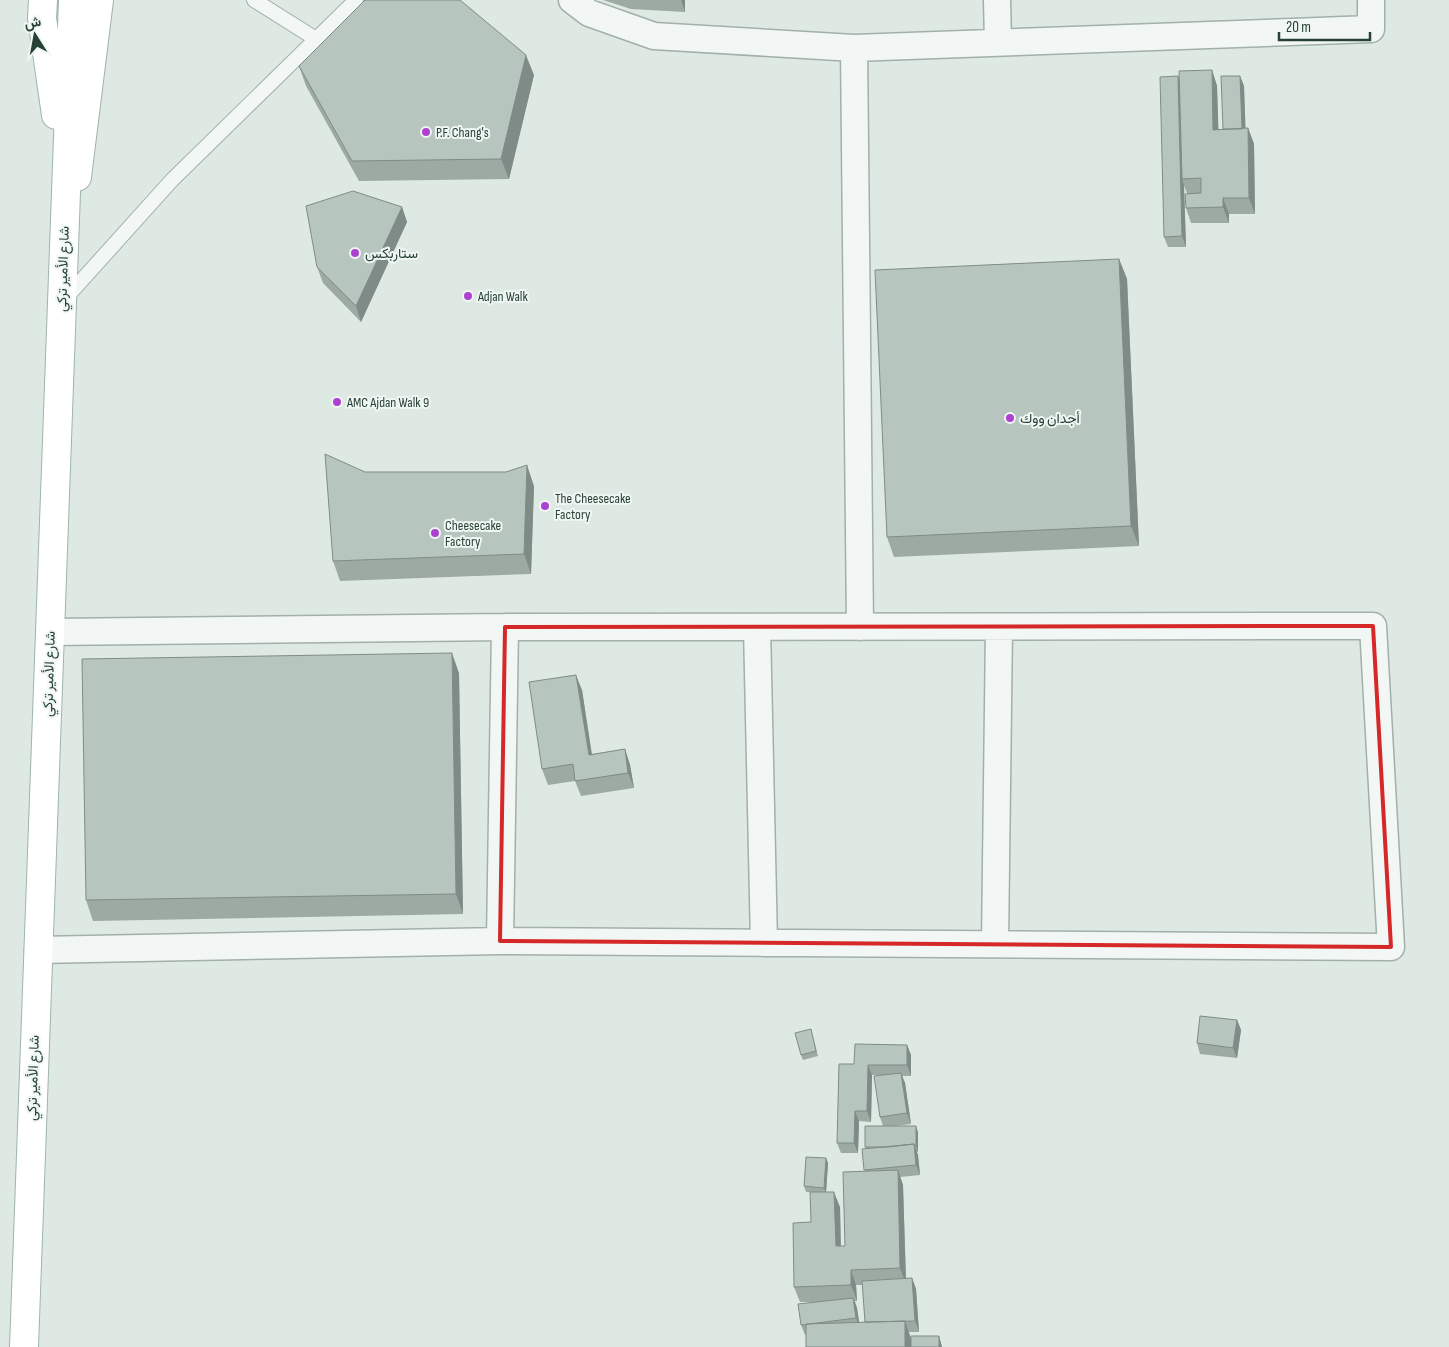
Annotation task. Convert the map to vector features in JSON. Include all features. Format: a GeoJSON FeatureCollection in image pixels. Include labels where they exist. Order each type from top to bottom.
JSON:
{"type":"FeatureCollection","features":[{"type":"Feature","properties":{"kind":"main road"},"geometry":{"type":"LineString","coordinates":[[42,0],[42,18],[66,185]]}},
{"type":"Feature","properties":{"kind":"main road","name":"شارع الأمير تركي"},"geometry":{"type":"LineString","coordinates":[[24,1347],[73,0]]}},
{"type":"Feature","properties":{"kind":"main road"},"geometry":{"type":"LineString","coordinates":[[62,303],[99,0]]}},
{"type":"Feature","properties":{"kind":"street"},"geometry":{"type":"LineString","coordinates":[[572,0],[589,13],[654,36],[854,48],[1372,29],[1371,0]]}},
{"type":"Feature","properties":{"kind":"street"},"geometry":{"type":"LineString","coordinates":[[997,0],[998,42]]}},
{"type":"Feature","properties":{"kind":"street"},"geometry":{"type":"LineString","coordinates":[[854,48],[860,627]]}},
{"type":"Feature","properties":{"kind":"street"},"geometry":{"type":"LineString","coordinates":[[38,950],[500,941],[1391,947],[1373,626],[505,627],[51,632]]}},
{"type":"Feature","properties":{"kind":"street"},"geometry":{"type":"LineString","coordinates":[[500,941],[505,627]]}},
{"type":"Feature","properties":{"kind":"street"},"geometry":{"type":"LineString","coordinates":[[757,627],[764,943]]}},
{"type":"Feature","properties":{"kind":"street"},"geometry":{"type":"LineString","coordinates":[[995,944],[999,627]]}},
{"type":"Feature","properties":{"kind":"lane"},"geometry":{"type":"LineString","coordinates":[[254,0],[316,39]]}},
{"type":"Feature","properties":{"kind":"lane"},"geometry":{"type":"LineString","coordinates":[[62,303],[172,180],[356,0]]}},
{"type":"Feature","properties":{"kind":"highlighted area"},"geometry":{"type":"Polygon","coordinates":[[[1373,626],[1391,947],[500,941],[505,627],[1373,626]]]}},
{"type":"Feature","properties":{"kind":"building","name":"P.F. Chang's"},"geometry":{"type":"Polygon","coordinates":[[[365,0],[460,0],[526,55],[501,159],[352,161],[299,66],[365,0]]]}},
{"type":"Feature","properties":{"kind":"building"},"geometry":{"type":"Polygon","coordinates":[[[1212,70],[1213,130],[1248,128],[1249,198],[1223,198],[1223,207],[1186,208],[1185,194],[1201,193],[1201,178],[1182,179],[1179,71],[1212,70]]]}},
{"type":"Feature","properties":{"kind":"building"},"geometry":{"type":"Polygon","coordinates":[[[1178,76],[1182,236],[1164,237],[1160,77],[1178,76]]]}},
{"type":"Feature","properties":{"kind":"building"},"geometry":{"type":"Polygon","coordinates":[[[1221,76],[1240,76],[1242,129],[1223,129],[1221,76]]]}},
{"type":"Feature","properties":{"kind":"building","name":"ستاربكس"},"geometry":{"type":"Polygon","coordinates":[[[353,191],[402,207],[356,306],[317,267],[306,206],[353,191]]]}},
{"type":"Feature","properties":{"kind":"building","name":"أجدان ووك"},"geometry":{"type":"Polygon","coordinates":[[[1119,259],[1131,526],[887,537],[875,270],[1119,259]]]}},
{"type":"Feature","properties":{"kind":"building","name":"Cheesecake Factory"},"geometry":{"type":"Polygon","coordinates":[[[325,454],[365,472],[506,472],[527,465],[524,554],[333,561],[325,454]]]}},
{"type":"Feature","properties":{"kind":"building"},"geometry":{"type":"Polygon","coordinates":[[[452,653],[456,894],[86,900],[82,659],[452,653]]]}},
{"type":"Feature","properties":{"kind":"building"},"geometry":{"type":"Polygon","coordinates":[[[576,675],[589,755],[625,749],[628,773],[575,781],[573,764],[542,769],[529,682],[576,675]]]}},
{"type":"Feature","properties":{"kind":"building"},"geometry":{"type":"Polygon","coordinates":[[[1200,1016],[1237,1020],[1233,1048],[1197,1043],[1200,1016]]]}},
{"type":"Feature","properties":{"kind":"building"},"geometry":{"type":"Polygon","coordinates":[[[811,1029],[816,1051],[801,1055],[795,1033],[811,1029]]]}},
{"type":"Feature","properties":{"kind":"building"},"geometry":{"type":"Polygon","coordinates":[[[855,1044],[907,1045],[907,1065],[868,1065],[867,1111],[855,1111],[854,1143],[837,1143],[839,1064],[854,1064],[855,1044]]]}},
{"type":"Feature","properties":{"kind":"building"},"geometry":{"type":"Polygon","coordinates":[[[901,1073],[907,1113],[880,1117],[874,1076],[901,1073]]]}},
{"type":"Feature","properties":{"kind":"building"},"geometry":{"type":"Polygon","coordinates":[[[865,1126],[916,1126],[916,1146],[914,1144],[865,1147],[865,1126]]]}},
{"type":"Feature","properties":{"kind":"building"},"geometry":{"type":"Polygon","coordinates":[[[914,1144],[916,1165],[864,1170],[862,1149],[914,1144]]]}},
{"type":"Feature","properties":{"kind":"building"},"geometry":{"type":"Polygon","coordinates":[[[806,1157],[826,1158],[824,1188],[804,1186],[806,1157]]]}},
{"type":"Feature","properties":{"kind":"building"},"geometry":{"type":"Polygon","coordinates":[[[898,1170],[900,1268],[851,1270],[851,1285],[794,1287],[793,1223],[811,1222],[810,1192],[834,1192],[836,1246],[845,1246],[843,1172],[898,1170]]]}},
{"type":"Feature","properties":{"kind":"building"},"geometry":{"type":"Polygon","coordinates":[[[912,1278],[915,1321],[865,1322],[862,1281],[912,1278]]]}},
{"type":"Feature","properties":{"kind":"building"},"geometry":{"type":"Polygon","coordinates":[[[853,1298],[856,1318],[801,1325],[798,1304],[853,1298]]]}},
{"type":"Feature","properties":{"kind":"building"},"geometry":{"type":"Polygon","coordinates":[[[905,1321],[905,1347],[806,1347],[806,1324],[905,1321]]]}},
{"type":"Feature","properties":{"kind":"building"},"geometry":{"type":"Polygon","coordinates":[[[911,1336],[939,1336],[939,1347],[911,1347],[911,1336]]]}},
{"type":"Feature","properties":{"kind":"place","name":"P.F. Chang's"},"geometry":{"type":"Point","coordinates":[426,132]}},
{"type":"Feature","properties":{"kind":"place","name":"ستاربكس"},"geometry":{"type":"Point","coordinates":[355,253]}},
{"type":"Feature","properties":{"kind":"place","name":"Adjan Walk"},"geometry":{"type":"Point","coordinates":[468,296]}},
{"type":"Feature","properties":{"kind":"place","name":"AMC Ajdan Walk 9"},"geometry":{"type":"Point","coordinates":[337,402]}},
{"type":"Feature","properties":{"kind":"place","name":"أجدان ووك"},"geometry":{"type":"Point","coordinates":[1010,418]}},
{"type":"Feature","properties":{"kind":"place","name":"The Cheesecake Factory"},"geometry":{"type":"Point","coordinates":[545,506]}},
{"type":"Feature","properties":{"kind":"place","name":"Cheesecake Factory"},"geometry":{"type":"Point","coordinates":[435,533]}}]}
